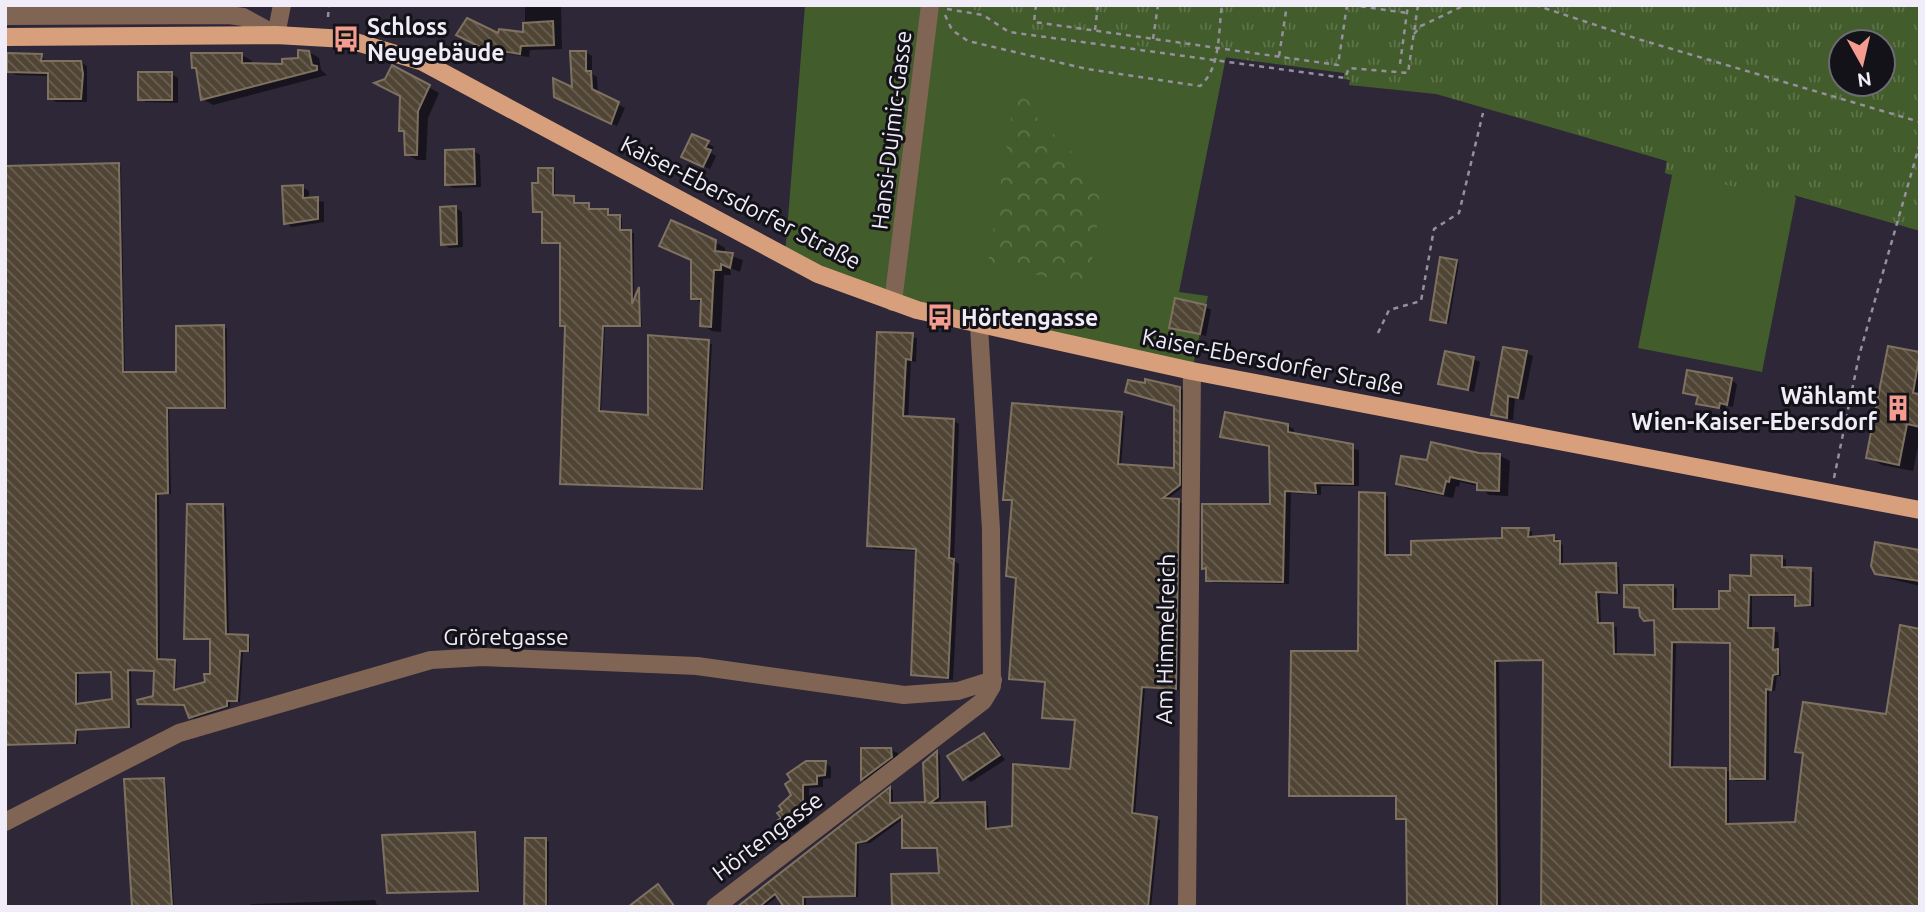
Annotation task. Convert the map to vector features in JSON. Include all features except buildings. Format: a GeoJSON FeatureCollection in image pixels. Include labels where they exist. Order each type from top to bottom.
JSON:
{"type":"FeatureCollection","features":[{"type":"Feature","properties":{"kind":"main road","name":"Kaiser-Ebersdorfer Straße"},"geometry":{"type":"LineString","coordinates":[[5,37],[276,35],[356,40],[423,62],[818,274],[893,302],[979,326],[1192,371],[1920,510]]}},
{"type":"Feature","properties":{"kind":"street"},"geometry":{"type":"LineString","coordinates":[[5,16],[229,15],[243,17],[276,35],[282,5]]}},
{"type":"Feature","properties":{"kind":"street","name":"Hansi-Dujmic-Gasse"},"geometry":{"type":"LineString","coordinates":[[893,302],[930,5]]}},
{"type":"Feature","properties":{"kind":"street"},"geometry":{"type":"LineString","coordinates":[[979,326],[991,530],[992,680]]}},
{"type":"Feature","properties":{"kind":"street","name":"Am Himmelreich"},"geometry":{"type":"LineString","coordinates":[[1187,907],[1192,371]]}},
{"type":"Feature","properties":{"kind":"street","name":"Gröretgasse"},"geometry":{"type":"LineString","coordinates":[[5,822],[179,733],[431,660],[483,657],[697,666],[904,695],[958,691],[992,680]]}},
{"type":"Feature","properties":{"kind":"street","name":"Hörtengasse"},"geometry":{"type":"LineString","coordinates":[[715,907],[983,701],[992,680]]}},
{"type":"Feature","properties":{"kind":"path"},"geometry":{"type":"LineString","coordinates":[[327,17],[329,5]]}},
{"type":"Feature","properties":{"kind":"path"},"geometry":{"type":"LineString","coordinates":[[1036,5],[1034,22],[1338,65],[1349,5],[1407,13]]}},
{"type":"Feature","properties":{"kind":"path"},"geometry":{"type":"LineString","coordinates":[[1095,31],[1098,5]]}},
{"type":"Feature","properties":{"kind":"path"},"geometry":{"type":"LineString","coordinates":[[1153,39],[1158,5]]}},
{"type":"Feature","properties":{"kind":"path"},"geometry":{"type":"LineString","coordinates":[[1222,5],[1215,59],[1209,78],[1200,86],[1087,69],[968,41],[953,30],[943,9],[984,15],[1009,32],[1215,59],[1345,78],[1349,68],[1406,74],[1418,5]]}},
{"type":"Feature","properties":{"kind":"path"},"geometry":{"type":"LineString","coordinates":[[1279,56],[1287,5]]}},
{"type":"Feature","properties":{"kind":"path"},"geometry":{"type":"LineString","coordinates":[[1400,64],[1408,5]]}},
{"type":"Feature","properties":{"kind":"path"},"geometry":{"type":"LineString","coordinates":[[1413,35],[1421,26],[1465,5]]}},
{"type":"Feature","properties":{"kind":"path"},"geometry":{"type":"LineString","coordinates":[[1535,5],[1651,43],[1920,121]]}},
{"type":"Feature","properties":{"kind":"path"},"geometry":{"type":"LineString","coordinates":[[1378,333],[1389,310],[1421,302],[1434,229],[1459,213],[1483,113]]}},
{"type":"Feature","properties":{"kind":"path"},"geometry":{"type":"LineString","coordinates":[[1832,492],[1859,356],[1920,143]]}},
{"type":"Feature","properties":{"kind":"green space"},"geometry":{"type":"Polygon","coordinates":[[[805,5],[970,5],[972,10],[987,13],[1002,26],[1226,57],[1179,292],[1208,296],[1192,371],[979,326],[785,256],[805,5]]]}},
{"type":"Feature","properties":{"kind":"green space"},"geometry":{"type":"Polygon","coordinates":[[[969,5],[1920,5],[1920,231],[1794,195],[1793,198],[1665,173],[1667,161],[1436,94],[1349,85],[1350,80],[1344,79],[1344,73],[1026,31],[1002,26],[987,13],[972,10],[969,5]]]}},
{"type":"Feature","properties":{"kind":"green space"},"geometry":{"type":"Polygon","coordinates":[[[1920,20],[1897,224],[1794,195],[1796,198],[1762,372],[1638,348],[1672,175],[1665,173],[1667,161],[1594,139],[1603,96],[1349,85],[1827,31],[1827,98],[1897,98],[1897,28],[1850,28],[1920,20]]]}},
{"type":"Feature","properties":{"kind":"green space"},"geometry":{"type":"Polygon","coordinates":[[[1015,93],[1029,98],[1032,113],[1080,160],[1093,177],[1100,205],[1088,286],[988,264],[1015,93]]]}},
{"type":"Feature","properties":{"kind":"place","name":"Schloss Neugebäude"},"geometry":{"type":"Point","coordinates":[346,39]}},
{"type":"Feature","properties":{"kind":"place","name":"Hörtengasse"},"geometry":{"type":"Point","coordinates":[940,317]}},
{"type":"Feature","properties":{"kind":"place","name":"Wählamt Wien-Kaiser-Ebersdorf"},"geometry":{"type":"Point","coordinates":[1898,408]}}]}
